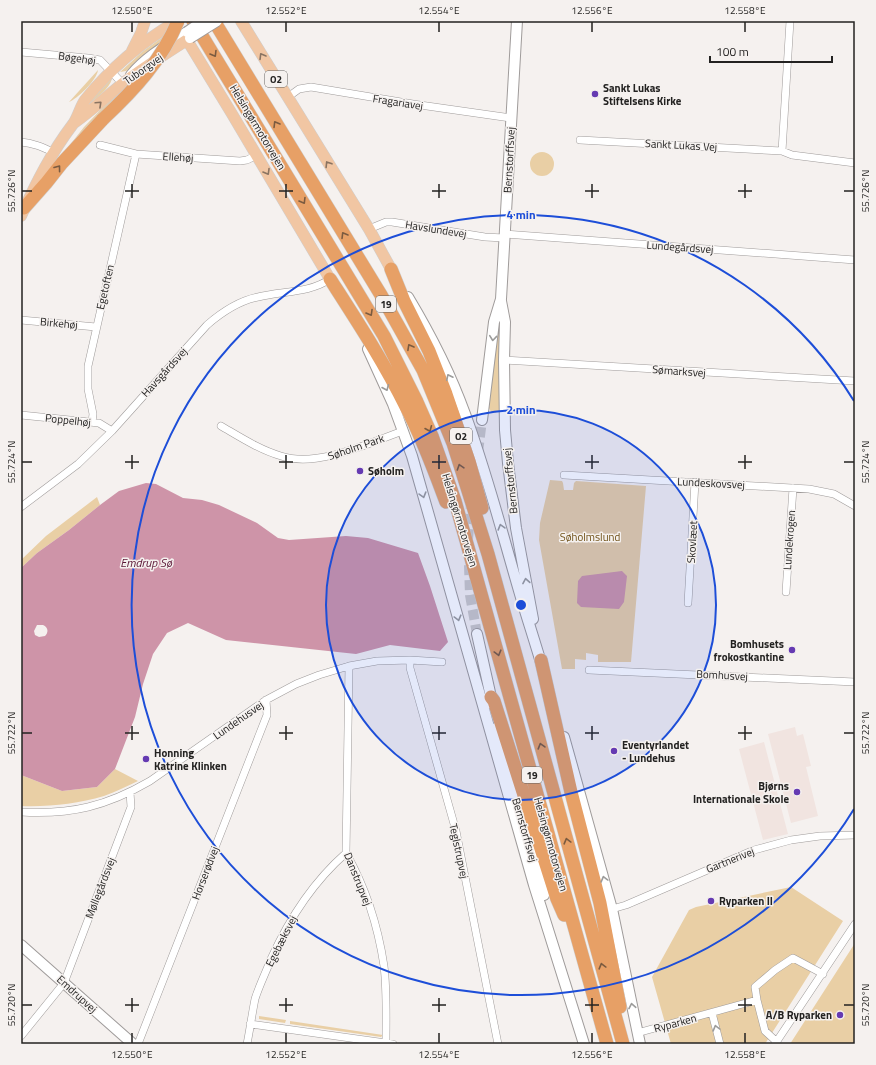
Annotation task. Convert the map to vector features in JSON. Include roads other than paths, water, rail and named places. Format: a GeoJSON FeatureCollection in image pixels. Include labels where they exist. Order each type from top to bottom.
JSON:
{"type":"FeatureCollection","features":[{"type":"Feature","properties":{"kind":"highway"},"geometry":{"type":"LineString","coordinates":[[23,212],[62,162],[135,88],[152,67],[169,40],[176,21]]}},
{"type":"Feature","properties":{"kind":"highway","name":"Helsingørmotorvejen"},"geometry":{"type":"LineString","coordinates":[[214,21],[381,295],[422,370],[453,443],[477,519],[625,1044]]}},
{"type":"Feature","properties":{"kind":"highway","name":"Helsingørmotorvejen"},"geometry":{"type":"LineString","coordinates":[[189,31],[361,297],[401,368],[417,402],[455,501],[607,1044]]}},
{"type":"Feature","properties":{"kind":"highway","name":"O2"},"geometry":{"type":"LineString","coordinates":[[392,270],[404,301],[429,350],[469,461],[479,495],[503,611]]}},
{"type":"Feature","properties":{"kind":"highway"},"geometry":{"type":"LineString","coordinates":[[330,279],[373,347],[406,406],[422,441],[480,588]]}},
{"type":"Feature","properties":{"kind":"highway"},"geometry":{"type":"LineString","coordinates":[[541,660],[561,750],[606,930],[616,982],[625,1044]]}},
{"type":"Feature","properties":{"kind":"highway"},"geometry":{"type":"LineString","coordinates":[[491,697],[494,701],[557,899],[584,962]]}},
{"type":"Feature","properties":{"kind":"main road"},"geometry":{"type":"LineString","coordinates":[[128,56],[137,42],[145,21]]}},
{"type":"Feature","properties":{"kind":"main road","name":"Tuborgvej"},"geometry":{"type":"LineString","coordinates":[[23,212],[52,152],[74,123],[84,101],[111,71],[128,56],[176,21]]}},
{"type":"Feature","properties":{"kind":"main road","name":"O2"},"geometry":{"type":"LineString","coordinates":[[241,21],[369,229],[392,270]]}},
{"type":"Feature","properties":{"kind":"main road"},"geometry":{"type":"LineString","coordinates":[[189,31],[257,155],[330,279]]}},
{"type":"Feature","properties":{"kind":"main road","name":"Tuborgvej"},"geometry":{"type":"LineString","coordinates":[[74,123],[94,109],[189,31]]}},
{"type":"Feature","properties":{"kind":"street"},"geometry":{"type":"LineString","coordinates":[[176,21],[189,31],[203,21]]}},
{"type":"Feature","properties":{"kind":"street","name":"Tuborgvej"},"geometry":{"type":"LineString","coordinates":[[189,31],[217,21]]}},
{"type":"Feature","properties":{"kind":"street","name":"Bernstorffsvej"},"geometry":{"type":"LineString","coordinates":[[482,420],[494,322],[500,300],[517,21]]}},
{"type":"Feature","properties":{"kind":"street"},"geometry":{"type":"LineString","coordinates":[[782,151],[790,21]]}},
{"type":"Feature","properties":{"kind":"street","name":"Bøgehøj"},"geometry":{"type":"LineString","coordinates":[[21,52],[100,60],[123,84]]}},
{"type":"Feature","properties":{"kind":"street","name":"Fragariavej"},"geometry":{"type":"LineString","coordinates":[[288,97],[299,89],[311,87],[511,118]]}},
{"type":"Feature","properties":{"kind":"street","name":"Sankt Lukas Vej"},"geometry":{"type":"LineString","coordinates":[[580,140],[782,151],[792,155],[855,163]]}},
{"type":"Feature","properties":{"kind":"street"},"geometry":{"type":"LineString","coordinates":[[21,142],[40,146],[52,152]]}},
{"type":"Feature","properties":{"kind":"street","name":"Ellehøj"},"geometry":{"type":"LineString","coordinates":[[100,145],[136,154],[240,161],[248,160],[257,155]]}},
{"type":"Feature","properties":{"kind":"street","name":"Egetoften"},"geometry":{"type":"LineString","coordinates":[[92,422],[93,414],[87,378],[88,366],[136,154]]}},
{"type":"Feature","properties":{"kind":"street","name":"Havslundevej"},"geometry":{"type":"LineString","coordinates":[[369,229],[386,222],[392,222],[485,237],[504,236]]}},
{"type":"Feature","properties":{"kind":"street","name":"Lundegårdsvej"},"geometry":{"type":"LineString","coordinates":[[504,236],[855,260]]}},
{"type":"Feature","properties":{"kind":"street"},"geometry":{"type":"LineString","coordinates":[[392,270],[422,320],[455,390],[465,412],[487,479],[520,594],[566,742],[612,909],[640,1044]]}},
{"type":"Feature","properties":{"kind":"street"},"geometry":{"type":"LineString","coordinates":[[330,279],[372,357],[403,431],[420,485],[534,885],[584,1044]]}},
{"type":"Feature","properties":{"kind":"street","name":"Havsgårdsvej"},"geometry":{"type":"LineString","coordinates":[[21,507],[78,464],[112,431],[207,325],[221,313],[241,302],[257,297],[317,287],[330,279]]}},
{"type":"Feature","properties":{"kind":"street","name":"Bernstorffsvej"},"geometry":{"type":"LineString","coordinates":[[500,300],[504,322],[505,430],[511,496],[541,660]]}},
{"type":"Feature","properties":{"kind":"street","name":"Birkehøj"},"geometry":{"type":"LineString","coordinates":[[21,320],[96,327]]}},
{"type":"Feature","properties":{"kind":"street","name":"Sømarksvej"},"geometry":{"type":"LineString","coordinates":[[504,360],[855,381]]}},
{"type":"Feature","properties":{"kind":"street","name":"Poppelhøj"},"geometry":{"type":"LineString","coordinates":[[21,415],[92,422],[102,424],[112,431]]}},
{"type":"Feature","properties":{"kind":"street","name":"Søholm Park"},"geometry":{"type":"LineString","coordinates":[[221,426],[265,450],[283,457],[301,459],[326,458],[403,431]]}},
{"type":"Feature","properties":{"kind":"street","name":"Lundeskovsvej"},"geometry":{"type":"LineString","coordinates":[[564,474],[634,480],[812,489],[834,494],[855,506]]}},
{"type":"Feature","properties":{"kind":"street","name":"Skovlæet"},"geometry":{"type":"LineString","coordinates":[[688,603],[695,482]]}},
{"type":"Feature","properties":{"kind":"street","name":"Lundekrogen"},"geometry":{"type":"LineString","coordinates":[[786,592],[793,488]]}},
{"type":"Feature","properties":{"kind":"street","name":"Bernstorffsvej"},"geometry":{"type":"LineString","coordinates":[[476,634],[491,697],[489,702],[579,1027]]}},
{"type":"Feature","properties":{"kind":"street","name":"Lundehusvej"},"geometry":{"type":"LineString","coordinates":[[21,812],[43,813],[81,809],[106,802],[130,792],[150,781],[266,700],[296,684],[319,675],[349,666],[377,661],[410,660],[442,662]]}},
{"type":"Feature","properties":{"kind":"street","name":"Teglstrupvej"},"geometry":{"type":"LineString","coordinates":[[410,660],[410,668],[456,830],[498,1044]]}},
{"type":"Feature","properties":{"kind":"street","name":"Danstrupvej"},"geometry":{"type":"LineString","coordinates":[[349,666],[346,853],[356,870],[377,928],[384,967],[389,1043]]}},
{"type":"Feature","properties":{"kind":"street","name":"Bomhusvej"},"geometry":{"type":"LineString","coordinates":[[589,670],[855,682]]}},
{"type":"Feature","properties":{"kind":"street","name":"Horserødvej"},"geometry":{"type":"LineString","coordinates":[[138,1044],[267,715],[266,700]]}},
{"type":"Feature","properties":{"kind":"street","name":"Møllegårdsvej"},"geometry":{"type":"LineString","coordinates":[[21,1036],[64,982],[131,807],[130,792]]}},
{"type":"Feature","properties":{"kind":"street","name":"Gartnerivej"},"geometry":{"type":"LineString","coordinates":[[612,909],[626,905],[754,850],[791,840],[820,836],[855,835]]}},
{"type":"Feature","properties":{"kind":"street","name":"Egebæksvej"},"geometry":{"type":"LineString","coordinates":[[247,1044],[256,998],[265,973],[280,941],[294,915],[312,888],[332,865],[346,853]]}},
{"type":"Feature","properties":{"kind":"street"},"geometry":{"type":"LineString","coordinates":[[823,974],[793,958],[755,987],[765,1031],[776,1043],[823,974],[855,924]]}},
{"type":"Feature","properties":{"kind":"street","name":"Emdrupvej"},"geometry":{"type":"LineString","coordinates":[[21,945],[133,1044]]}},
{"type":"Feature","properties":{"kind":"street","name":"Ryparken"},"geometry":{"type":"LineString","coordinates":[[637,1033],[757,1000]]}},
{"type":"Feature","properties":{"kind":"street","name":"Ryparken"},"geometry":{"type":"LineString","coordinates":[[712,1013],[720,1044]]}},
{"type":"Feature","properties":{"kind":"street"},"geometry":{"type":"LineString","coordinates":[[250,1024],[389,1043]]}},
{"type":"Feature","properties":{"kind":"water","name":"Emdrup Sø"},"geometry":{"type":"Polygon","coordinates":[[[146,483],[156,484],[183,498],[202,500],[219,505],[257,523],[278,538],[289,540],[346,536],[368,538],[418,553],[448,642],[440,651],[390,645],[356,654],[226,640],[188,623],[167,633],[153,654],[143,684],[135,717],[115,769],[97,787],[62,791],[21,775],[21,568],[37,553],[119,491],[146,483]],[[37,625],[34,631],[35,635],[39,637],[45,636],[47,628],[43,625],[37,625]]]}},
{"type":"Feature","properties":{"kind":"water"},"geometry":{"type":"Polygon","coordinates":[[[622,571],[627,576],[624,602],[619,609],[581,607],[577,603],[578,581],[582,576],[622,571]]]}},
{"type":"Feature","properties":{"kind":"tunnel"},"geometry":{"type":"LineString","coordinates":[[478,452],[482,420]]}},
{"type":"Feature","properties":{"kind":"tunnel"},"geometry":{"type":"LineString","coordinates":[[468,539],[471,505]]}},
{"type":"Feature","properties":{"kind":"tunnel"},"geometry":{"type":"LineString","coordinates":[[469,565],[470,595],[477,634]]}},
{"type":"Feature","properties":{"kind":"place","name":"Sankt Lukas Stiftelsens Kirke"},"geometry":{"type":"Point","coordinates":[595,94]}},
{"type":"Feature","properties":{"kind":"place","name":"Søholm"},"geometry":{"type":"Point","coordinates":[360,471]}},
{"type":"Feature","properties":{"kind":"place","name":"Bomhusets frokostkantine"},"geometry":{"type":"Point","coordinates":[792,650]}},
{"type":"Feature","properties":{"kind":"place","name":"Eventyrlandet - Lundehus"},"geometry":{"type":"Point","coordinates":[614,751]}},
{"type":"Feature","properties":{"kind":"place","name":"Honning Katrine Klinken"},"geometry":{"type":"Point","coordinates":[146,759]}},
{"type":"Feature","properties":{"kind":"place","name":"Bjørns Internationale Skole"},"geometry":{"type":"Point","coordinates":[797,792]}},
{"type":"Feature","properties":{"kind":"place","name":"Ryparken II"},"geometry":{"type":"Point","coordinates":[711,901]}},
{"type":"Feature","properties":{"kind":"place","name":"A/B Ryparken"},"geometry":{"type":"Point","coordinates":[840,1015]}},
{"type":"Feature","properties":{"kind":"park label","name":"Søholmslund"},"geometry":{"type":"Point","coordinates":[590,537]}}]}
